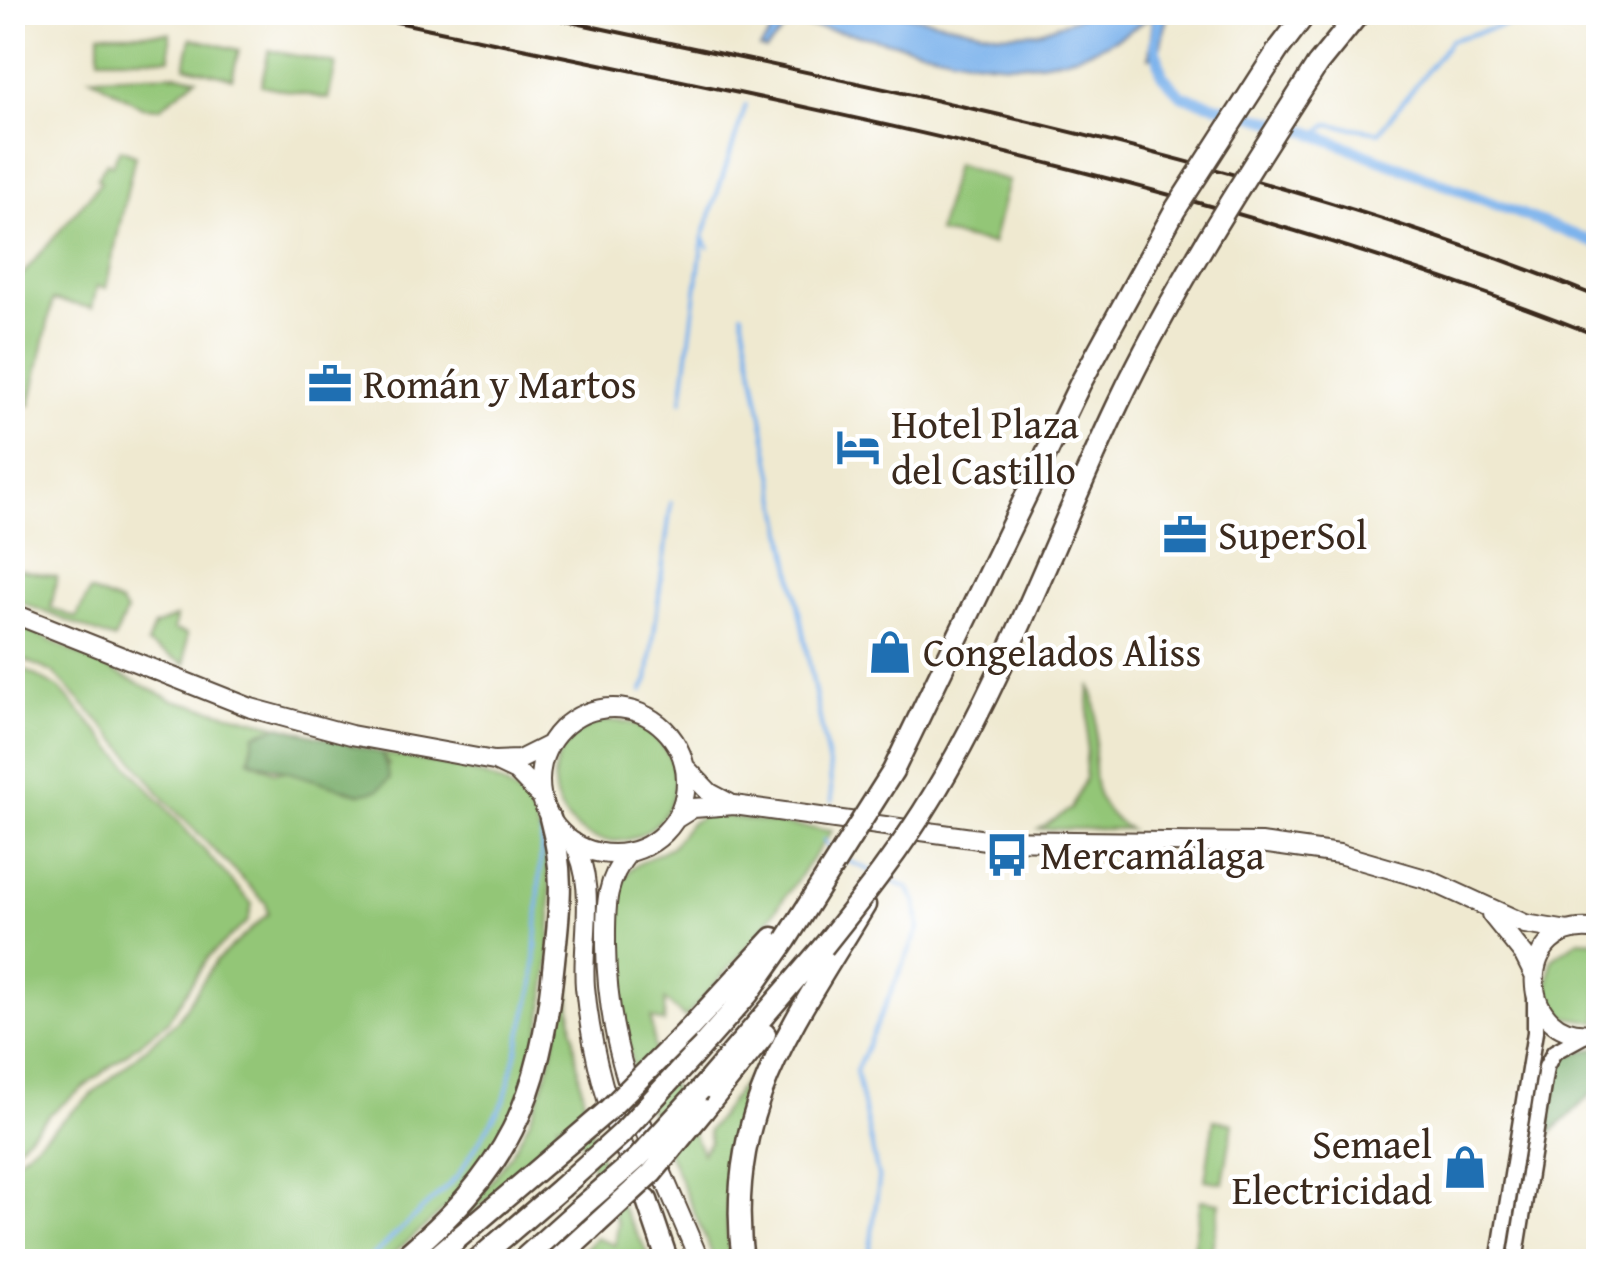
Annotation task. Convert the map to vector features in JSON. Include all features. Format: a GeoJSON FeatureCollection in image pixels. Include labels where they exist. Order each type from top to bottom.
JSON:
{"type":"FeatureCollection","features":[{"type":"Feature","properties":{"kind":"highway"},"geometry":{"type":"LineString","coordinates":[[474,1262],[621,1134],[748,994],[779,939],[864,823],[966,626],[1080,384],[1175,210],[1278,50],[1308,12]]}},
{"type":"Feature","properties":{"kind":"highway"},"geometry":{"type":"LineString","coordinates":[[559,1258],[652,1172],[702,1100],[792,989],[831,948],[887,868],[936,791],[1010,647],[1119,402],[1213,227],[1317,65],[1360,12]]}},
{"type":"Feature","properties":{"kind":"highway"},"geometry":{"type":"LineString","coordinates":[[398,1262],[468,1198],[495,1163],[526,1105],[549,1018],[562,888],[561,856],[546,808]]}},
{"type":"Feature","properties":{"kind":"highway"},"geometry":{"type":"LineString","coordinates":[[430,1262],[607,1111],[779,939]]}},
{"type":"Feature","properties":{"kind":"highway"},"geometry":{"type":"LineString","coordinates":[[743,1262],[736,1211],[744,1150],[757,1097],[831,948]]}},
{"type":"Feature","properties":{"kind":"highway"},"geometry":{"type":"LineString","coordinates":[[520,1262],[702,1100]]}},
{"type":"Feature","properties":{"kind":"highway"},"geometry":{"type":"LineString","coordinates":[[648,1200],[668,1262]]}},
{"type":"Feature","properties":{"kind":"main road"},"geometry":{"type":"LineString","coordinates":[[12,613],[251,708],[350,735],[494,761],[519,760],[549,745],[578,717],[614,708],[634,710],[667,731],[685,766],[710,793],[734,805]]}},
{"type":"Feature","properties":{"kind":"main road"},"geometry":{"type":"LineString","coordinates":[[546,808],[540,771],[549,745]]}},
{"type":"Feature","properties":{"kind":"main road"},"geometry":{"type":"LineString","coordinates":[[494,761],[516,771],[584,860],[585,989],[596,1049],[613,1114],[678,1262]]}},
{"type":"Feature","properties":{"kind":"main road"},"geometry":{"type":"LineString","coordinates":[[676,818],[687,784],[685,766]]}},
{"type":"Feature","properties":{"kind":"main road"},"geometry":{"type":"LineString","coordinates":[[572,842],[610,854],[629,852],[656,840],[676,818],[693,808],[734,805],[986,840],[1261,843],[1339,854],[1429,880],[1525,924],[1568,931],[1598,930]]}},
{"type":"Feature","properties":{"kind":"main road"},"geometry":{"type":"LineString","coordinates":[[629,852],[613,871],[606,891],[606,980],[616,1055],[642,1133],[700,1262]]}},
{"type":"Feature","properties":{"kind":"main road"},"geometry":{"type":"LineString","coordinates":[[1480,903],[1504,928],[1555,1024],[1593,1033]]}},
{"type":"Feature","properties":{"kind":"main road"},"geometry":{"type":"LineString","coordinates":[[1534,985],[1545,948],[1568,931]]}},
{"type":"Feature","properties":{"kind":"street"},"geometry":{"type":"LineString","coordinates":[[1498,1262],[1535,1032],[1534,985]]}},
{"type":"Feature","properties":{"kind":"street"},"geometry":{"type":"LineString","coordinates":[[1516,1262],[1546,1067],[1554,1052],[1593,1033]]}},
{"type":"Feature","properties":{"kind":"green space"},"geometry":{"type":"Polygon","coordinates":[[[99,33],[170,33],[170,58],[99,58],[99,33]]]}},
{"type":"Feature","properties":{"kind":"green space"},"geometry":{"type":"Polygon","coordinates":[[[191,38],[239,50],[232,78],[185,66],[191,38]]]}},
{"type":"Feature","properties":{"kind":"green space"},"geometry":{"type":"Polygon","coordinates":[[[269,50],[336,64],[328,99],[261,85],[269,50]]]}},
{"type":"Feature","properties":{"kind":"green space"},"geometry":{"type":"Polygon","coordinates":[[[177,74],[197,78],[160,108],[142,107],[91,77],[177,74]]]}},
{"type":"Feature","properties":{"kind":"green space"},"geometry":{"type":"Polygon","coordinates":[[[120,149],[135,155],[106,288],[97,286],[92,308],[53,300],[30,405],[13,399],[13,286],[101,182],[97,179],[107,162],[112,165],[120,149]]]}},
{"type":"Feature","properties":{"kind":"green space"},"geometry":{"type":"Polygon","coordinates":[[[955,164],[1008,181],[992,244],[938,233],[955,164]]]}},
{"type":"Feature","properties":{"kind":"green space"},"geometry":{"type":"Polygon","coordinates":[[[12,568],[57,577],[51,608],[76,618],[90,591],[121,604],[126,612],[114,640],[13,599],[12,568]]]}},
{"type":"Feature","properties":{"kind":"green space"},"geometry":{"type":"Polygon","coordinates":[[[176,617],[174,630],[187,634],[185,664],[147,644],[154,626],[176,617]]]}},
{"type":"Feature","properties":{"kind":"green space"},"geometry":{"type":"Polygon","coordinates":[[[12,622],[173,700],[280,726],[255,734],[249,760],[275,772],[389,765],[382,753],[435,763],[508,787],[520,797],[537,825],[547,863],[551,908],[549,956],[544,1005],[524,1091],[512,1122],[488,1162],[438,1215],[384,1261],[13,1261],[13,1163],[177,1021],[215,962],[268,914],[266,903],[165,800],[124,748],[54,673],[13,655],[12,622]]]}},
{"type":"Feature","properties":{"kind":"green space"},"geometry":{"type":"Polygon","coordinates":[[[13,663],[60,689],[252,904],[248,921],[208,957],[168,1021],[50,1114],[13,1151],[13,663]]]}},
{"type":"Feature","properties":{"kind":"green space"},"geometry":{"type":"Polygon","coordinates":[[[1090,685],[1097,722],[1094,761],[1099,798],[1110,814],[1129,829],[1039,829],[1071,809],[1085,779],[1090,685]]]}},
{"type":"Feature","properties":{"kind":"green space"},"geometry":{"type":"Polygon","coordinates":[[[614,721],[637,725],[657,738],[670,758],[674,781],[670,804],[657,824],[637,837],[614,841],[591,837],[571,824],[558,804],[554,781],[558,758],[571,738],[591,725],[614,721]]]}},
{"type":"Feature","properties":{"kind":"green space"},"geometry":{"type":"Polygon","coordinates":[[[280,726],[382,753],[390,779],[378,790],[360,794],[249,760],[255,734],[280,726]]]}},
{"type":"Feature","properties":{"kind":"green space"},"geometry":{"type":"Polygon","coordinates":[[[708,814],[832,831],[757,936],[685,1018],[665,1000],[664,1023],[651,1018],[654,1047],[702,1153],[710,1142],[708,1131],[769,1049],[746,1102],[732,1152],[727,1203],[731,1261],[715,1261],[633,1071],[618,987],[621,885],[631,868],[672,846],[689,824],[708,814]]]}},
{"type":"Feature","properties":{"kind":"green space"},"geometry":{"type":"Polygon","coordinates":[[[1579,940],[1598,941],[1598,1022],[1566,1017],[1547,991],[1552,959],[1579,940]]]}},
{"type":"Feature","properties":{"kind":"green space"},"geometry":{"type":"Polygon","coordinates":[[[568,955],[577,1061],[587,1113],[612,1189],[652,1261],[572,1261],[596,1238],[615,1245],[618,1223],[575,1127],[558,1123],[561,1140],[419,1255],[486,1187],[528,1122],[553,1049],[568,955]]]}},
{"type":"Feature","properties":{"kind":"green space"},"geometry":{"type":"Polygon","coordinates":[[[1598,1047],[1598,1088],[1548,1136],[1558,1069],[1565,1056],[1598,1047]]]}},
{"type":"Feature","properties":{"kind":"green space"},"geometry":{"type":"Polygon","coordinates":[[[1214,1120],[1233,1123],[1223,1183],[1205,1180],[1214,1120]]]}},
{"type":"Feature","properties":{"kind":"green space"},"geometry":{"type":"Polygon","coordinates":[[[1201,1200],[1220,1203],[1210,1261],[1191,1261],[1201,1200]]]}},
{"type":"Feature","properties":{"kind":"water"},"geometry":{"type":"Polygon","coordinates":[[[667,13],[897,13],[1000,34],[1037,32],[1091,13],[1168,13],[1159,53],[1149,57],[1153,15],[1107,44],[1063,59],[1021,64],[980,61],[799,26],[785,29],[766,50],[760,48],[784,16],[725,25],[667,13]]]}},
{"type":"Feature","properties":{"kind":"waterway"},"geometry":{"type":"LineString","coordinates":[[12,21],[29,12]]}},
{"type":"Feature","properties":{"kind":"waterway"},"geometry":{"type":"LineString","coordinates":[[1159,12],[1155,45],[1162,75],[1182,96],[1301,129],[1598,244]]}},
{"type":"Feature","properties":{"kind":"waterway"},"geometry":{"type":"LineString","coordinates":[[1317,135],[1328,124],[1379,132],[1451,40],[1552,12]]}},
{"type":"Feature","properties":{"kind":"waterway"},"geometry":{"type":"LineString","coordinates":[[708,247],[703,237],[746,105]]}},
{"type":"Feature","properties":{"kind":"waterway"},"geometry":{"type":"LineString","coordinates":[[682,401],[703,237]]}},
{"type":"Feature","properties":{"kind":"waterway"},"geometry":{"type":"LineString","coordinates":[[742,313],[830,771],[832,801]]}},
{"type":"Feature","properties":{"kind":"waterway"},"geometry":{"type":"LineString","coordinates":[[642,691],[648,680],[671,503]]}},
{"type":"Feature","properties":{"kind":"waterway"},"geometry":{"type":"LineString","coordinates":[[366,1262],[457,1177],[504,1101],[534,985],[542,833]]}},
{"type":"Feature","properties":{"kind":"waterway"},"geometry":{"type":"LineString","coordinates":[[824,840],[833,854]]}},
{"type":"Feature","properties":{"kind":"waterway"},"geometry":{"type":"LineString","coordinates":[[846,860],[874,872]]}},
{"type":"Feature","properties":{"kind":"waterway"},"geometry":{"type":"LineString","coordinates":[[868,1262],[879,1181],[856,1071],[919,929],[916,902],[908,888],[887,879]]}},
{"type":"Feature","properties":{"kind":"railway"},"geometry":{"type":"LineString","coordinates":[[349,12],[823,111],[1138,186],[1293,230],[1598,336]]}},
{"type":"Feature","properties":{"kind":"railway"},"geometry":{"type":"LineString","coordinates":[[524,12],[932,100],[1203,166],[1336,204],[1598,297]]}},
{"type":"Feature","properties":{"kind":"place","name":"Román y Martos"},"geometry":{"type":"Point","coordinates":[330,384]}},
{"type":"Feature","properties":{"kind":"place","name":"Hotel Plaza del Castillo"},"geometry":{"type":"Point","coordinates":[858,447]}},
{"type":"Feature","properties":{"kind":"place","name":"SuperSol"},"geometry":{"type":"Point","coordinates":[1185,535]}},
{"type":"Feature","properties":{"kind":"place","name":"Congelados Aliss"},"geometry":{"type":"Point","coordinates":[890,652]}},
{"type":"Feature","properties":{"kind":"place","name":"Mercamálaga"},"geometry":{"type":"Point","coordinates":[1007,855]}},
{"type":"Feature","properties":{"kind":"place","name":"Semael Electricidad"},"geometry":{"type":"Point","coordinates":[1465,1167]}}]}
